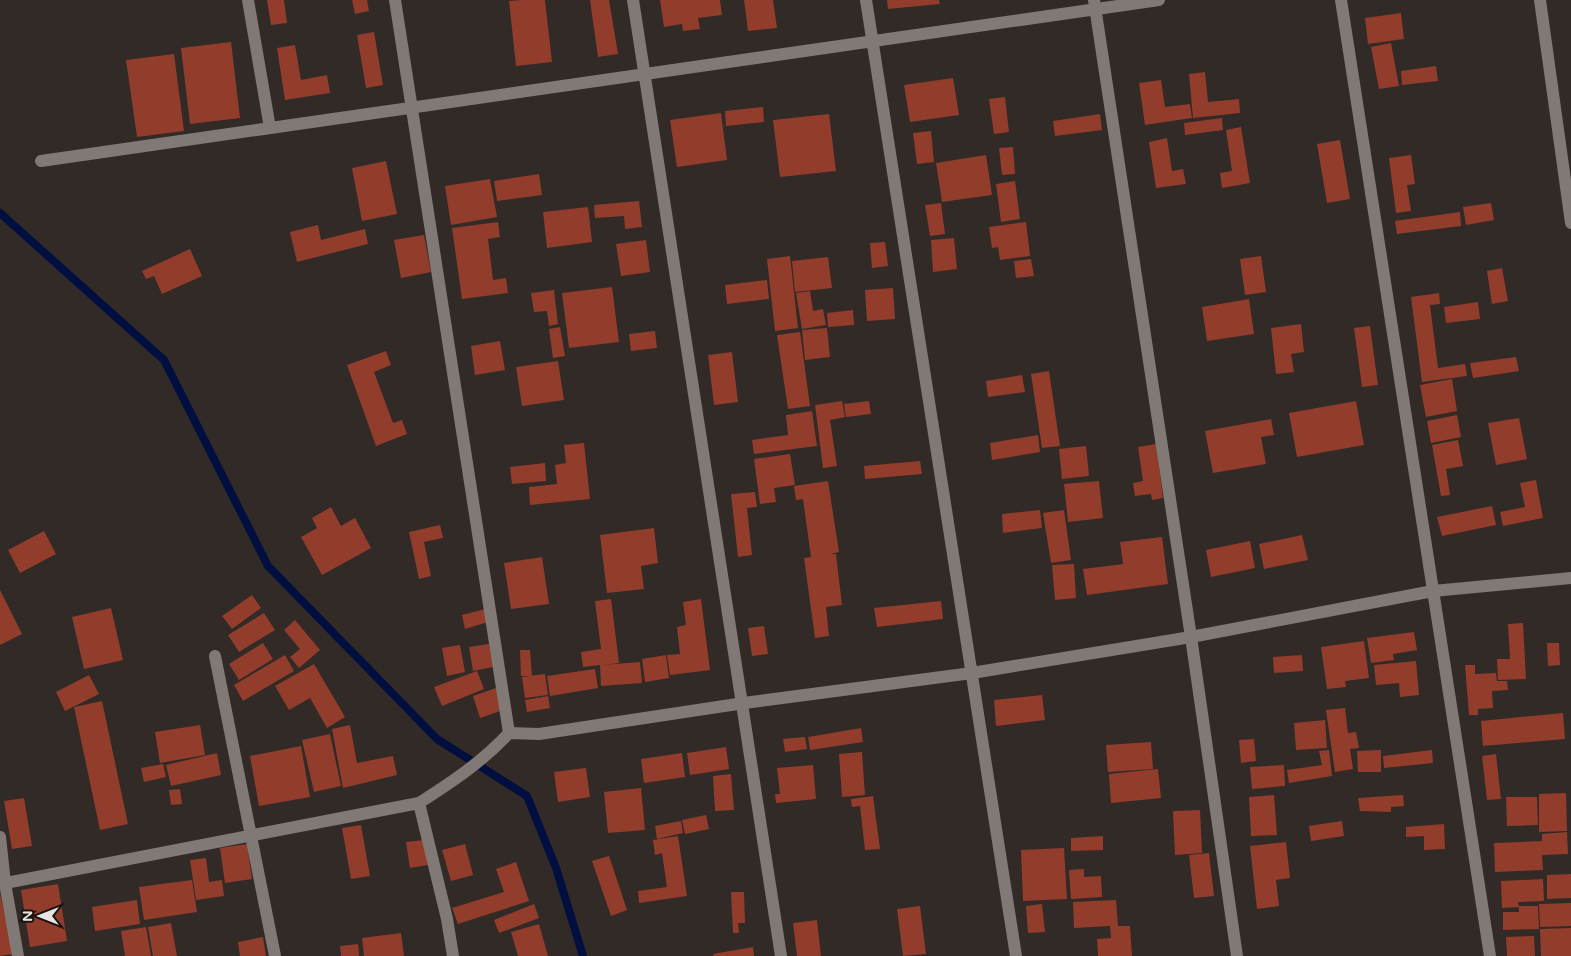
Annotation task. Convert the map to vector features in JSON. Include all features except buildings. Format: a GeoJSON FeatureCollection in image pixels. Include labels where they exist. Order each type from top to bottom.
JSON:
{"type":"FeatureCollection","features":[{"type":"Feature","properties":{"kind":"street"},"geometry":{"type":"LineString","coordinates":[[248,0],[270,128]]}},
{"type":"Feature","properties":{"kind":"street"},"geometry":{"type":"LineString","coordinates":[[2,884],[420,803],[463,775],[489,755],[508,733],[395,0]]}},
{"type":"Feature","properties":{"kind":"street"},"geometry":{"type":"LineString","coordinates":[[633,0],[744,703],[781,956]]}},
{"type":"Feature","properties":{"kind":"street"},"geometry":{"type":"LineString","coordinates":[[866,0],[1016,956]]}},
{"type":"Feature","properties":{"kind":"street"},"geometry":{"type":"LineString","coordinates":[[41,161],[872,42],[1095,5],[1159,0]]}},
{"type":"Feature","properties":{"kind":"street"},"geometry":{"type":"LineString","coordinates":[[1341,0],[1490,956]]}},
{"type":"Feature","properties":{"kind":"street"},"geometry":{"type":"LineString","coordinates":[[1540,0],[1571,223]]}},
{"type":"Feature","properties":{"kind":"street"},"geometry":{"type":"LineString","coordinates":[[1095,5],[1191,637],[1237,956]]}},
{"type":"Feature","properties":{"kind":"street"},"geometry":{"type":"LineString","coordinates":[[508,733],[540,734],[744,703],[972,673],[1191,637],[1433,591],[1571,578]]}},
{"type":"Feature","properties":{"kind":"street"},"geometry":{"type":"LineString","coordinates":[[215,656],[275,956]]}},
{"type":"Feature","properties":{"kind":"street"},"geometry":{"type":"LineString","coordinates":[[420,803],[447,918],[453,956]]}},
{"type":"Feature","properties":{"kind":"street"},"geometry":{"type":"LineString","coordinates":[[0,837],[2,884],[18,956]]}},
{"type":"Feature","properties":{"kind":"waterway"},"geometry":{"type":"LineString","coordinates":[[0,213],[164,360],[268,566],[437,739],[527,796],[556,868],[583,956]]}}]}
